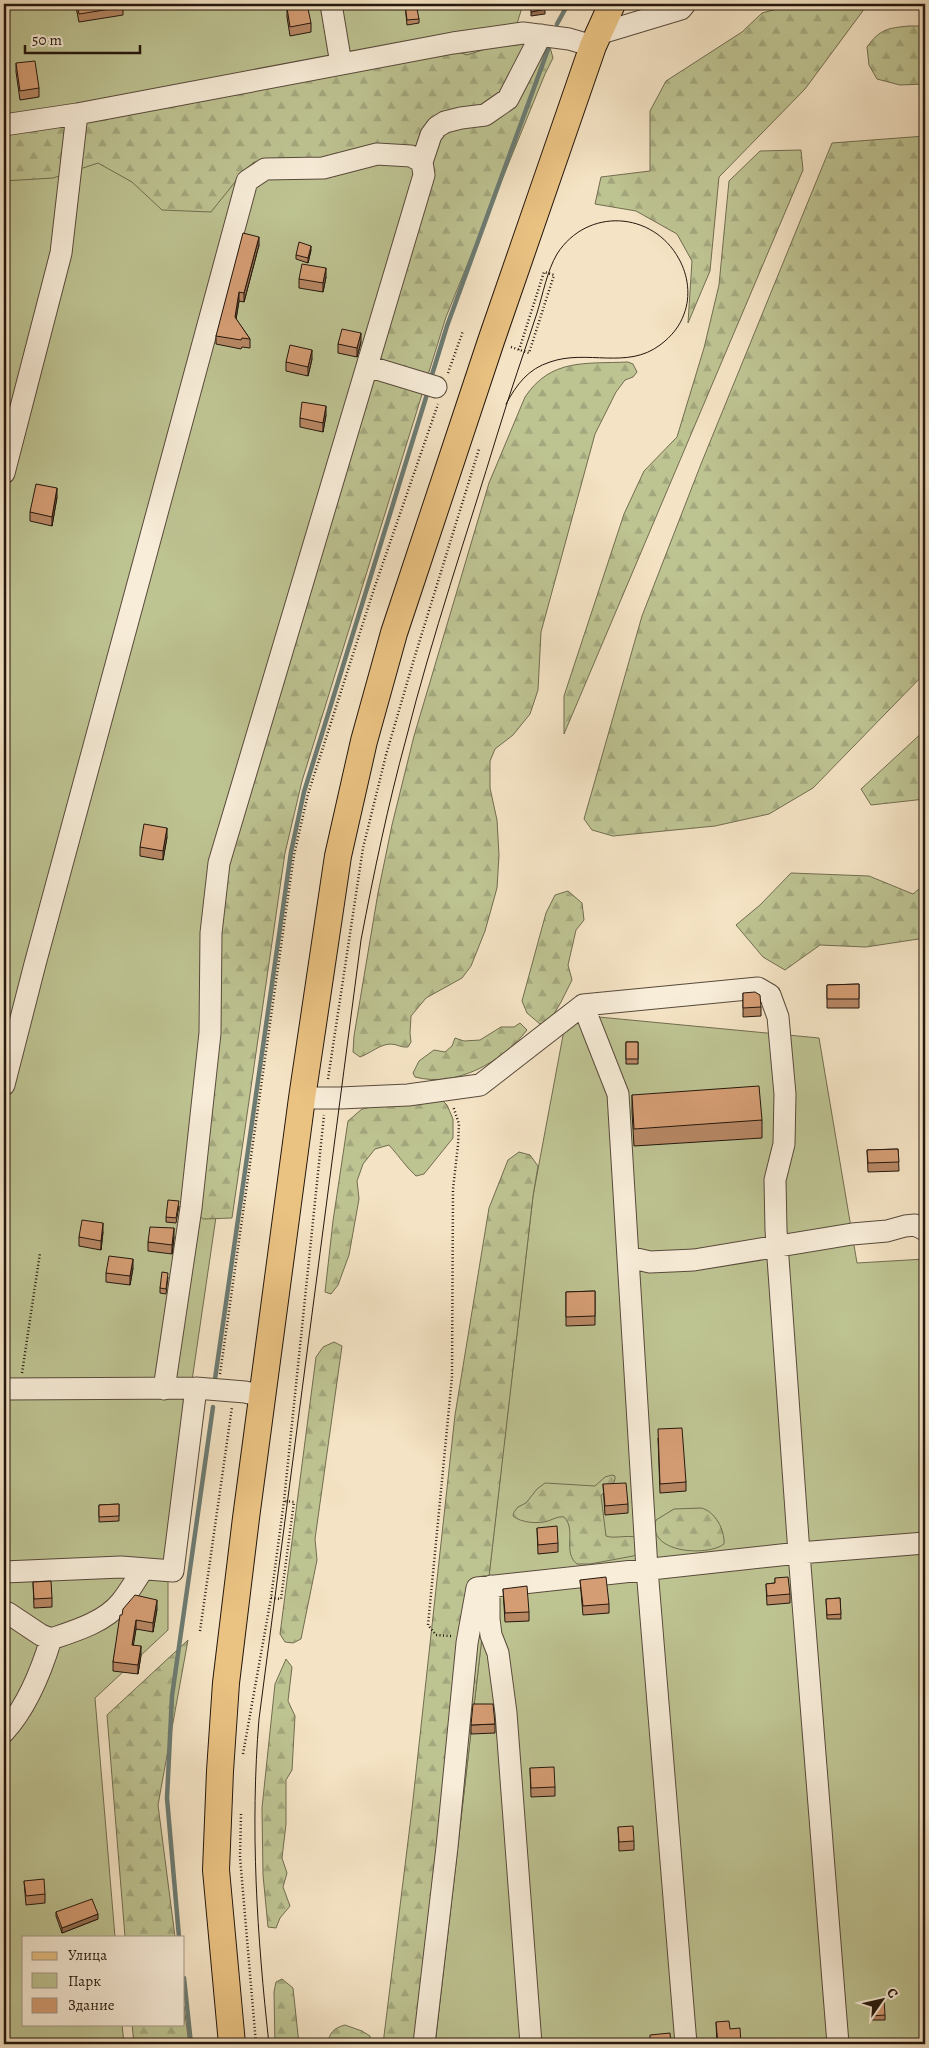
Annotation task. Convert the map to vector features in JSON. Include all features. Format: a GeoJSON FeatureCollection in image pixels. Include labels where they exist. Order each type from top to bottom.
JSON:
{"type":"FeatureCollection","features":[{"type":"Feature","properties":{"kind":"main road"},"geometry":{"type":"LineString","coordinates":[[232,2044],[216,1870],[226,1683],[262,1396],[314,1098],[338,856],[364,741],[394,633],[488,349],[596,40],[612,4]]}},
{"type":"Feature","properties":{"kind":"street"},"geometry":{"type":"LineString","coordinates":[[331,4],[341,64]]}},
{"type":"Feature","properties":{"kind":"street"},"geometry":{"type":"LineString","coordinates":[[4,125],[77,114],[453,43],[523,32],[596,40],[681,10],[685,4]]}},
{"type":"Feature","properties":{"kind":"street"},"geometry":{"type":"LineString","coordinates":[[164,1389],[191,1208],[209,1043],[210,933],[219,863],[424,175],[422,162],[431,135],[437,127],[445,122],[485,115],[508,99],[541,35]]}},
{"type":"Feature","properties":{"kind":"street"},"geometry":{"type":"LineString","coordinates":[[4,473],[60,253],[77,114]]}},
{"type":"Feature","properties":{"kind":"street"},"geometry":{"type":"LineString","coordinates":[[4,1085],[247,181],[265,169],[323,168],[377,154],[412,156],[422,162]]}},
{"type":"Feature","properties":{"kind":"street"},"geometry":{"type":"LineString","coordinates":[[367,366],[436,387]]}},
{"type":"Feature","properties":{"kind":"street"},"geometry":{"type":"LineString","coordinates":[[314,1098],[408,1095],[480,1085],[584,1005],[758,988],[770,995],[778,1017],[785,1094],[784,1144],[774,1180],[799,1553],[838,2044]]}},
{"type":"Feature","properties":{"kind":"street"},"geometry":{"type":"LineString","coordinates":[[584,1005],[618,1094],[647,1569],[686,2044]]}},
{"type":"Feature","properties":{"kind":"street"},"geometry":{"type":"LineString","coordinates":[[628,1257],[650,1262],[694,1260],[852,1234],[887,1231],[906,1226],[915,1225],[925,1230]]}},
{"type":"Feature","properties":{"kind":"street"},"geometry":{"type":"LineString","coordinates":[[4,1572],[121,1567],[173,1571],[196,1388]]}},
{"type":"Feature","properties":{"kind":"street"},"geometry":{"type":"LineString","coordinates":[[12,1389],[196,1388],[234,1391],[262,1396]]}},
{"type":"Feature","properties":{"kind":"street"},"geometry":{"type":"LineString","coordinates":[[424,2044],[447,1847],[468,1637],[477,1588],[799,1553],[925,1543]]}},
{"type":"Feature","properties":{"kind":"street"},"geometry":{"type":"LineString","coordinates":[[8,1613],[52,1640],[78,1630],[107,1614],[120,1603],[144,1569]]}},
{"type":"Feature","properties":{"kind":"street"},"geometry":{"type":"LineString","coordinates":[[491,1586],[489,1594],[489,1619],[491,1635],[498,1653],[506,1713],[531,2044]]}},
{"type":"Feature","properties":{"kind":"street"},"geometry":{"type":"LineString","coordinates":[[4,1732],[15,1720],[36,1679],[52,1640]]}},
{"type":"Feature","properties":{"kind":"path"},"geometry":{"type":"LineString","coordinates":[[510,347],[519,350],[529,353],[554,275],[544,272],[519,350]]}},
{"type":"Feature","properties":{"kind":"path"},"geometry":{"type":"LineString","coordinates":[[243,1754],[271,1598],[284,1501],[314,1098],[363,848],[386,755],[481,441]]}},
{"type":"Feature","properties":{"kind":"path"},"geometry":{"type":"LineString","coordinates":[[441,1090],[456,1111],[458,1145],[453,1189],[452,1377],[428,1625],[436,1635],[468,1637]]}},
{"type":"Feature","properties":{"kind":"path"},"geometry":{"type":"LineString","coordinates":[[12,1389],[40,1253]]}},
{"type":"Feature","properties":{"kind":"path"},"geometry":{"type":"LineString","coordinates":[[200,1632],[234,1391]]}},
{"type":"Feature","properties":{"kind":"path"},"geometry":{"type":"LineString","coordinates":[[271,1598],[281,1599],[294,1502],[284,1501]]}},
{"type":"Feature","properties":{"kind":"path"},"geometry":{"type":"LineString","coordinates":[[241,1811],[240,1857],[256,2044]]}},
{"type":"Feature","properties":{"kind":"green space"},"geometry":{"type":"Polygon","coordinates":[[[4,4],[523,4],[270,849],[168,1544],[168,1630],[95,1698],[115,1936],[22,1936],[22,2026],[122,2026],[124,2044],[4,2044],[4,4]]]}},
{"type":"Feature","properties":{"kind":"green space"},"geometry":{"type":"Polygon","coordinates":[[[796,4],[866,4],[805,89],[719,177],[710,271],[688,323],[692,261],[677,234],[636,211],[595,204],[601,177],[650,171],[650,111],[666,81],[742,32],[762,13],[796,4]]]}},
{"type":"Feature","properties":{"kind":"green space"},"geometry":{"type":"Polygon","coordinates":[[[909,26],[925,26],[925,84],[900,85],[877,79],[869,65],[867,47],[876,36],[885,30],[909,26]]]}},
{"type":"Feature","properties":{"kind":"green space"},"geometry":{"type":"Polygon","coordinates":[[[548,40],[553,58],[446,317],[302,781],[285,853],[232,1218],[203,1219],[195,1210],[225,860],[425,158],[325,162],[254,162],[243,172],[211,212],[162,210],[132,182],[98,163],[53,178],[4,181],[4,119],[455,51],[467,55],[489,48],[548,40]]]}},
{"type":"Feature","properties":{"kind":"green space"},"geometry":{"type":"Polygon","coordinates":[[[925,136],[925,673],[813,788],[769,814],[715,826],[613,836],[592,830],[584,819],[642,616],[701,464],[832,143],[925,136]]]}},
{"type":"Feature","properties":{"kind":"green space"},"geometry":{"type":"Polygon","coordinates":[[[801,150],[803,170],[564,734],[564,696],[624,514],[644,471],[677,437],[704,348],[719,285],[729,181],[760,151],[801,150]]]}},
{"type":"Feature","properties":{"kind":"green space"},"geometry":{"type":"Polygon","coordinates":[[[628,362],[633,364],[637,372],[633,377],[625,380],[616,392],[595,434],[541,632],[538,690],[530,714],[513,735],[495,749],[490,761],[490,788],[497,820],[499,855],[497,888],[485,931],[471,966],[462,978],[426,998],[411,1016],[411,1042],[408,1047],[387,1044],[360,1057],[353,1052],[354,1036],[378,893],[392,825],[414,736],[489,483],[525,397],[535,384],[546,375],[570,366],[628,362]]]}},
{"type":"Feature","properties":{"kind":"green space"},"geometry":{"type":"Polygon","coordinates":[[[925,730],[925,799],[871,805],[861,789],[925,730]]]}},
{"type":"Feature","properties":{"kind":"green space"},"geometry":{"type":"Polygon","coordinates":[[[791,873],[869,876],[913,894],[925,884],[925,938],[866,947],[820,945],[785,970],[763,957],[736,925],[760,905],[791,873]]]}},
{"type":"Feature","properties":{"kind":"green space"},"geometry":{"type":"Polygon","coordinates":[[[568,891],[582,903],[584,920],[576,930],[568,965],[572,980],[548,1024],[540,1024],[527,1013],[522,1001],[546,913],[555,895],[568,891]]]}},
{"type":"Feature","properties":{"kind":"green space"},"geometry":{"type":"Polygon","coordinates":[[[567,1014],[819,1038],[857,1263],[925,1259],[925,2044],[435,2044],[501,1471],[502,1448],[533,1196],[567,1014]]]}},
{"type":"Feature","properties":{"kind":"green space"},"geometry":{"type":"Polygon","coordinates":[[[520,1023],[527,1030],[517,1042],[477,1070],[446,1079],[415,1077],[413,1073],[419,1061],[434,1050],[445,1052],[452,1046],[455,1038],[464,1041],[480,1040],[501,1027],[514,1027],[520,1023]]]}},
{"type":"Feature","properties":{"kind":"green space"},"geometry":{"type":"Polygon","coordinates":[[[441,1099],[447,1105],[453,1119],[453,1138],[424,1174],[416,1176],[389,1145],[375,1149],[363,1164],[357,1181],[359,1199],[349,1255],[338,1285],[331,1294],[325,1292],[333,1221],[348,1121],[362,1109],[383,1104],[441,1099]]]}},
{"type":"Feature","properties":{"kind":"green space"},"geometry":{"type":"Polygon","coordinates":[[[519,1152],[530,1155],[538,1166],[435,2044],[383,2044],[412,1809],[455,1415],[489,1208],[508,1160],[519,1152]]]}},
{"type":"Feature","properties":{"kind":"green space"},"geometry":{"type":"Polygon","coordinates":[[[334,1342],[342,1346],[315,1539],[317,1560],[301,1639],[293,1643],[285,1642],[280,1634],[316,1357],[323,1347],[334,1342]]]}},
{"type":"Feature","properties":{"kind":"green space"},"geometry":{"type":"Polygon","coordinates":[[[615,1476],[614,1482],[601,1496],[606,1536],[636,1537],[636,1555],[590,1564],[577,1564],[570,1553],[568,1522],[564,1517],[535,1523],[513,1516],[518,1507],[526,1503],[537,1489],[545,1483],[595,1486],[605,1477],[615,1476]]]}},
{"type":"Feature","properties":{"kind":"green space"},"geometry":{"type":"Polygon","coordinates":[[[701,1508],[715,1517],[723,1533],[724,1544],[716,1548],[692,1551],[669,1546],[660,1540],[655,1531],[656,1520],[674,1509],[701,1508]]]}},
{"type":"Feature","properties":{"kind":"green space"},"geometry":{"type":"Polygon","coordinates":[[[188,1640],[158,1805],[175,1936],[125,1936],[107,1715],[188,1640]]]}},
{"type":"Feature","properties":{"kind":"green space"},"geometry":{"type":"Polygon","coordinates":[[[286,1659],[292,1667],[288,1701],[295,1716],[292,1770],[286,1780],[286,1824],[282,1858],[287,1873],[283,1887],[290,1906],[280,1918],[276,1928],[268,1927],[263,1875],[262,1808],[275,1684],[286,1659]]]}},
{"type":"Feature","properties":{"kind":"green space"},"geometry":{"type":"Polygon","coordinates":[[[282,1979],[293,1988],[299,2044],[275,2044],[274,1992],[276,1982],[282,1979]]]}},
{"type":"Feature","properties":{"kind":"green space"},"geometry":{"type":"Polygon","coordinates":[[[185,2014],[189,2044],[134,2044],[132,2026],[185,2026],[185,2014]]]}},
{"type":"Feature","properties":{"kind":"green space"},"geometry":{"type":"Polygon","coordinates":[[[345,2025],[370,2036],[370,2044],[327,2044],[333,2032],[345,2025]]]}},
{"type":"Feature","properties":{"kind":"building"},"geometry":{"type":"Polygon","coordinates":[[[77,4],[123,4],[123,7],[79,14],[77,4]]]}},
{"type":"Feature","properties":{"kind":"building"},"geometry":{"type":"Polygon","coordinates":[[[307,4],[311,23],[290,27],[287,8],[307,4]]]}},
{"type":"Feature","properties":{"kind":"building"},"geometry":{"type":"Polygon","coordinates":[[[405,4],[416,4],[419,19],[407,20],[405,4]]]}},
{"type":"Feature","properties":{"kind":"building"},"geometry":{"type":"Polygon","coordinates":[[[530,4],[544,4],[545,9],[531,12],[530,4]]]}},
{"type":"Feature","properties":{"kind":"building"},"geometry":{"type":"Polygon","coordinates":[[[35,61],[39,88],[20,91],[16,63],[35,61]]]}},
{"type":"Feature","properties":{"kind":"building"},"geometry":{"type":"Polygon","coordinates":[[[243,233],[259,237],[244,293],[239,292],[235,317],[250,339],[242,338],[241,340],[216,336],[243,233]]]}},
{"type":"Feature","properties":{"kind":"building"},"geometry":{"type":"Polygon","coordinates":[[[299,242],[311,246],[308,258],[296,255],[299,242]]]}},
{"type":"Feature","properties":{"kind":"building"},"geometry":{"type":"Polygon","coordinates":[[[302,264],[326,268],[323,283],[299,279],[302,264]]]}},
{"type":"Feature","properties":{"kind":"building"},"geometry":{"type":"Polygon","coordinates":[[[342,329],[361,333],[357,348],[338,344],[342,329]]]}},
{"type":"Feature","properties":{"kind":"building"},"geometry":{"type":"Polygon","coordinates":[[[290,345],[312,350],[308,367],[286,362],[290,345]]]}},
{"type":"Feature","properties":{"kind":"building"},"geometry":{"type":"Polygon","coordinates":[[[302,402],[326,406],[323,423],[300,418],[302,402]]]}},
{"type":"Feature","properties":{"kind":"building"},"geometry":{"type":"Polygon","coordinates":[[[36,484],[57,488],[52,517],[30,512],[36,484]]]}},
{"type":"Feature","properties":{"kind":"building"},"geometry":{"type":"Polygon","coordinates":[[[144,824],[167,828],[163,851],[140,847],[144,824]]]}},
{"type":"Feature","properties":{"kind":"building"},"geometry":{"type":"Polygon","coordinates":[[[859,984],[859,999],[827,999],[827,985],[859,984]]]}},
{"type":"Feature","properties":{"kind":"building"},"geometry":{"type":"Polygon","coordinates":[[[755,992],[760,995],[761,1007],[743,1008],[743,993],[755,992]]]}},
{"type":"Feature","properties":{"kind":"building"},"geometry":{"type":"Polygon","coordinates":[[[626,1042],[638,1042],[638,1059],[626,1059],[626,1042]]]}},
{"type":"Feature","properties":{"kind":"building"},"geometry":{"type":"Polygon","coordinates":[[[759,1086],[762,1120],[634,1129],[632,1095],[759,1086]]]}},
{"type":"Feature","properties":{"kind":"building"},"geometry":{"type":"Polygon","coordinates":[[[898,1149],[899,1162],[868,1163],[867,1150],[898,1149]]]}},
{"type":"Feature","properties":{"kind":"building"},"geometry":{"type":"Polygon","coordinates":[[[168,1200],[179,1201],[176,1218],[166,1217],[168,1200]]]}},
{"type":"Feature","properties":{"kind":"building"},"geometry":{"type":"Polygon","coordinates":[[[82,1220],[103,1223],[101,1241],[79,1237],[82,1220]]]}},
{"type":"Feature","properties":{"kind":"building"},"geometry":{"type":"Polygon","coordinates":[[[150,1227],[174,1228],[172,1245],[148,1242],[150,1227]]]}},
{"type":"Feature","properties":{"kind":"building"},"geometry":{"type":"Polygon","coordinates":[[[109,1256],[133,1259],[130,1276],[106,1273],[109,1256]]]}},
{"type":"Feature","properties":{"kind":"building"},"geometry":{"type":"Polygon","coordinates":[[[162,1272],[168,1273],[166,1289],[160,1288],[162,1272]]]}},
{"type":"Feature","properties":{"kind":"building"},"geometry":{"type":"Polygon","coordinates":[[[595,1291],[595,1316],[566,1317],[566,1292],[595,1291]]]}},
{"type":"Feature","properties":{"kind":"building"},"geometry":{"type":"Polygon","coordinates":[[[682,1428],[686,1482],[660,1484],[658,1429],[682,1428]]]}},
{"type":"Feature","properties":{"kind":"building"},"geometry":{"type":"Polygon","coordinates":[[[4,1474],[7,1497],[4,1497],[4,1474]]]}},
{"type":"Feature","properties":{"kind":"building"},"geometry":{"type":"Polygon","coordinates":[[[626,1483],[628,1504],[605,1506],[603,1484],[626,1483]]]}},
{"type":"Feature","properties":{"kind":"building"},"geometry":{"type":"Polygon","coordinates":[[[119,1504],[119,1516],[99,1517],[99,1505],[119,1504]]]}},
{"type":"Feature","properties":{"kind":"building"},"geometry":{"type":"Polygon","coordinates":[[[557,1526],[558,1543],[538,1545],[537,1528],[557,1526]]]}},
{"type":"Feature","properties":{"kind":"building"},"geometry":{"type":"Polygon","coordinates":[[[606,1577],[609,1604],[583,1606],[580,1580],[606,1577]]]}},
{"type":"Feature","properties":{"kind":"building"},"geometry":{"type":"Polygon","coordinates":[[[788,1577],[790,1594],[767,1596],[766,1584],[775,1583],[775,1578],[788,1577]]]}},
{"type":"Feature","properties":{"kind":"building"},"geometry":{"type":"Polygon","coordinates":[[[51,1581],[52,1598],[34,1599],[33,1582],[51,1581]]]}},
{"type":"Feature","properties":{"kind":"building"},"geometry":{"type":"Polygon","coordinates":[[[527,1586],[529,1612],[505,1613],[503,1589],[527,1586]]]}},
{"type":"Feature","properties":{"kind":"building"},"geometry":{"type":"Polygon","coordinates":[[[135,1595],[157,1600],[153,1623],[136,1620],[132,1645],[141,1646],[138,1665],[113,1662],[120,1615],[122,1615],[123,1609],[135,1595]]]}},
{"type":"Feature","properties":{"kind":"building"},"geometry":{"type":"Polygon","coordinates":[[[840,1598],[841,1614],[827,1615],[826,1599],[840,1598]]]}},
{"type":"Feature","properties":{"kind":"building"},"geometry":{"type":"Polygon","coordinates":[[[473,1704],[493,1704],[495,1724],[471,1725],[473,1704]]]}},
{"type":"Feature","properties":{"kind":"building"},"geometry":{"type":"Polygon","coordinates":[[[554,1767],[555,1787],[531,1788],[530,1768],[554,1767]]]}},
{"type":"Feature","properties":{"kind":"building"},"geometry":{"type":"Polygon","coordinates":[[[633,1826],[634,1841],[619,1842],[618,1827],[633,1826]]]}},
{"type":"Feature","properties":{"kind":"building"},"geometry":{"type":"Polygon","coordinates":[[[44,1879],[45,1894],[26,1896],[24,1881],[44,1879]]]}},
{"type":"Feature","properties":{"kind":"building"},"geometry":{"type":"Polygon","coordinates":[[[92,1899],[98,1914],[62,1928],[56,1912],[92,1899]]]}},
{"type":"Feature","properties":{"kind":"building"},"geometry":{"type":"Polygon","coordinates":[[[884,1999],[885,2015],[871,2016],[870,2000],[884,1999]]]}},
{"type":"Feature","properties":{"kind":"building"},"geometry":{"type":"Polygon","coordinates":[[[729,2021],[730,2029],[740,2028],[741,2044],[718,2044],[716,2022],[729,2021]]]}},
{"type":"Feature","properties":{"kind":"building"},"geometry":{"type":"Polygon","coordinates":[[[670,2033],[671,2044],[650,2044],[650,2035],[670,2033]]]}},
{"type":"Feature","properties":{"kind":"waterway"},"geometry":{"type":"LineString","coordinates":[[557,24],[568,4]]}},
{"type":"Feature","properties":{"kind":"waterway"},"geometry":{"type":"LineString","coordinates":[[431,378],[447,326],[550,44]]}},
{"type":"Feature","properties":{"kind":"waterway"},"geometry":{"type":"LineString","coordinates":[[215,1379],[291,852],[304,792],[428,391]]}},
{"type":"Feature","properties":{"kind":"waterway"},"geometry":{"type":"LineString","coordinates":[[179,1936],[167,1798],[172,1696],[213,1407]]}},
{"type":"Feature","properties":{"kind":"waterway"},"geometry":{"type":"LineString","coordinates":[[185,1987],[191,2044]]}},
{"type":"Feature","properties":{"kind":"tram line"},"geometry":{"type":"LineString","coordinates":[[269,2044],[256,1882],[255,1801],[259,1719],[361,940],[382,839],[399,764],[438,623],[503,417],[507,402],[548,275],[557,254],[570,239],[585,228],[602,222],[620,221],[637,224],[653,231],[668,243],[682,265],[688,293],[682,318],[678,327],[668,338],[647,352],[634,356],[620,358],[578,357],[542,365],[524,378],[514,390],[510,397],[506,404]]}}]}
